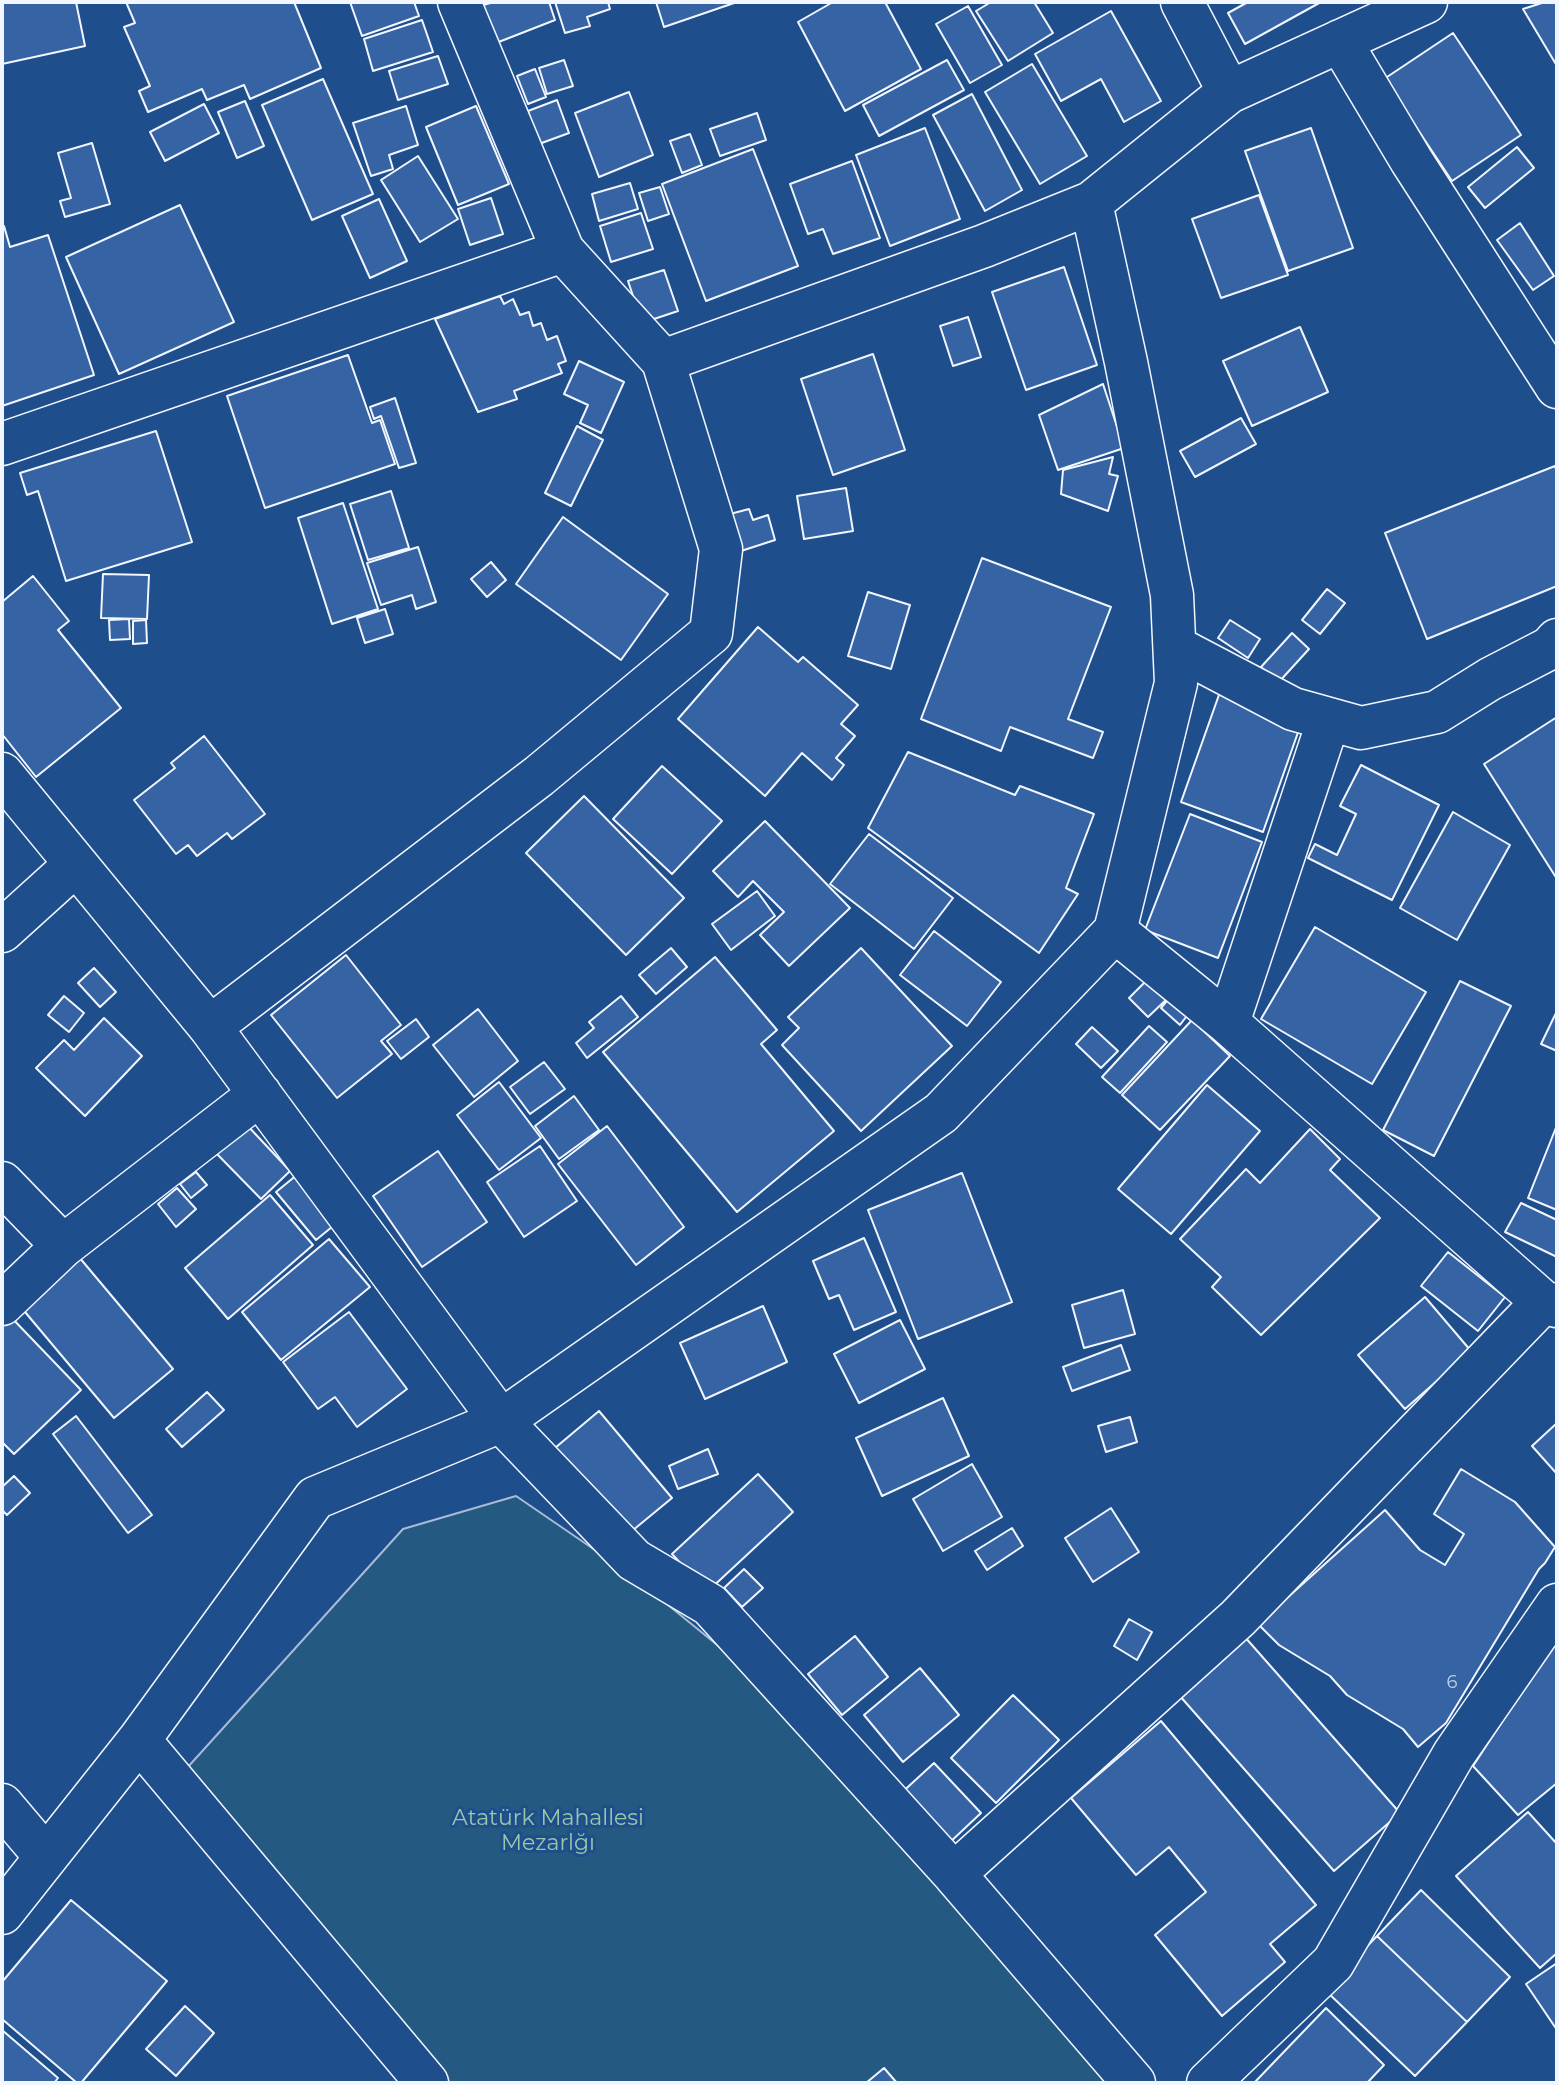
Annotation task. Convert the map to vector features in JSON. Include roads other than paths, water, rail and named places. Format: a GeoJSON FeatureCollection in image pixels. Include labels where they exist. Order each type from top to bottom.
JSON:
{"type":"FeatureCollection","features":[{"type":"Feature","properties":{"kind":"street"},"geometry":{"type":"LineString","coordinates":[[210,1027],[539,776],[711,633],[721,549],[663,361],[563,251],[459,2]]}},
{"type":"Feature","properties":{"kind":"street"},"geometry":{"type":"LineString","coordinates":[[1182,2],[1229,92]]}},
{"type":"Feature","properties":{"kind":"street"},"geometry":{"type":"LineString","coordinates":[[663,361],[984,246],[1091,203],[1229,92],[1426,2]]}},
{"type":"Feature","properties":{"kind":"street"},"geometry":{"type":"LineString","coordinates":[[1340,41],[1411,160],[1557,387]]}},
{"type":"Feature","properties":{"kind":"street"},"geometry":{"type":"LineString","coordinates":[[2,1913],[139,1740],[315,1498],[501,1421],[941,1113],[1115,931],[1176,683],[1175,647],[1172,595],[1091,203]]}},
{"type":"Feature","properties":{"kind":"street"},"geometry":{"type":"LineString","coordinates":[[2,444],[563,251]]}},
{"type":"Feature","properties":{"kind":"street"},"geometry":{"type":"LineString","coordinates":[[1175,647],[1293,709],[1361,728],[1437,712],[1490,679],[1555,649]]}},
{"type":"Feature","properties":{"kind":"street"},"geometry":{"type":"LineString","coordinates":[[1228,1023],[1329,719]]}},
{"type":"Feature","properties":{"kind":"street"},"geometry":{"type":"LineString","coordinates":[[2,774],[210,1027],[501,1421],[634,1560],[710,1605],[954,1874],[1134,2083]]}},
{"type":"Feature","properties":{"kind":"street"},"geometry":{"type":"LineString","coordinates":[[2,931],[76,864]]}},
{"type":"Feature","properties":{"kind":"street"},"geometry":{"type":"LineString","coordinates":[[954,1874],[1238,1618],[1550,1304],[1228,1023],[1115,931]]}},
{"type":"Feature","properties":{"kind":"street"},"geometry":{"type":"LineString","coordinates":[[2,1304],[63,1246],[260,1094]]}},
{"type":"Feature","properties":{"kind":"street"},"geometry":{"type":"LineString","coordinates":[[2,1183],[63,1246]]}},
{"type":"Feature","properties":{"kind":"street"},"geometry":{"type":"LineString","coordinates":[[1208,2083],[1333,1963],[1454,1754],[1557,1605]]}},
{"type":"Feature","properties":{"kind":"street"},"geometry":{"type":"LineString","coordinates":[[139,1740],[427,2083]]}},
{"type":"Feature","properties":{"kind":"street"},"geometry":{"type":"LineString","coordinates":[[2,1805],[46,1857]]}},
{"type":"Feature","properties":{"kind":"park label","name":"Atatürk Mahallesi Mezarlğı"},"geometry":{"type":"Point","coordinates":[548,1832]}}]}
